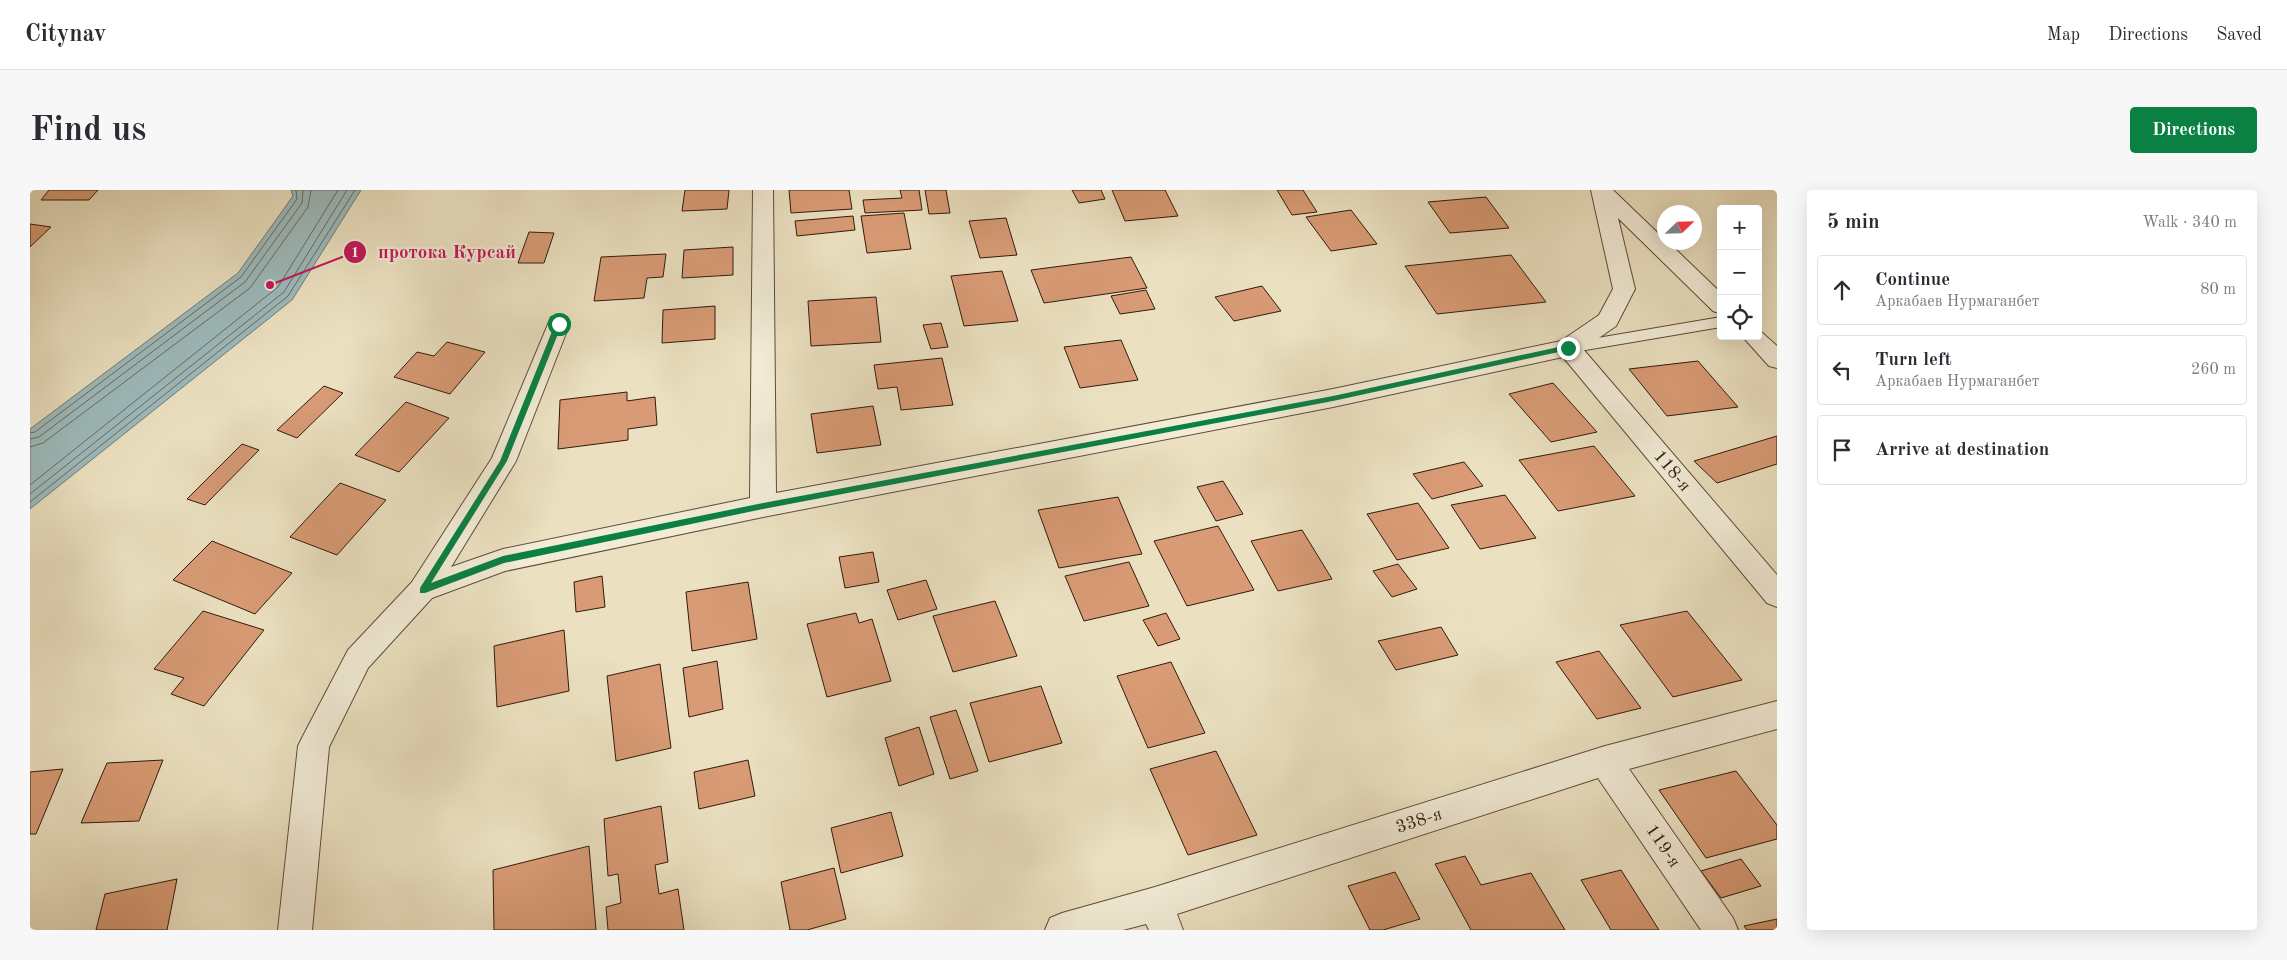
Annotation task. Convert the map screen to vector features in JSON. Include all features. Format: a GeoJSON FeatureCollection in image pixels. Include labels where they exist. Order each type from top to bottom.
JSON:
{"type":"FeatureCollection","features":[{"type":"Feature","properties":{"kind":"street"},"geometry":{"type":"LineString","coordinates":[[763,190],[763,506]]}},
{"type":"Feature","properties":{"kind":"street"},"geometry":{"type":"LineString","coordinates":[[422,590],[503,560],[763,506],[1333,398],[1568,348],[1608,320],[1624,289],[1601,190]]}},
{"type":"Feature","properties":{"kind":"street"},"geometry":{"type":"LineString","coordinates":[[1601,190],[1717,302]]}},
{"type":"Feature","properties":{"kind":"street"},"geometry":{"type":"LineString","coordinates":[[295,930],[314,746],[358,659],[422,590],[503,461],[559,324]]}},
{"type":"Feature","properties":{"kind":"street"},"geometry":{"type":"LineString","coordinates":[[1757,340],[1777,360]]}},
{"type":"Feature","properties":{"kind":"street","name":"118-я"},"geometry":{"type":"LineString","coordinates":[[1568,348],[1777,595]]}},
{"type":"Feature","properties":{"kind":"street","name":"338-я"},"geometry":{"type":"LineString","coordinates":[[1062,930],[1161,917],[1605,762],[1777,716]]}},
{"type":"Feature","properties":{"kind":"street","name":"119-я"},"geometry":{"type":"LineString","coordinates":[[1605,762],[1721,930]]}},
{"type":"Feature","properties":{"kind":"lane"},"geometry":{"type":"LineString","coordinates":[[1568,348],[1717,323]]}},
{"type":"Feature","properties":{"kind":"water"},"geometry":{"type":"Polygon","coordinates":[[[291,190],[361,190],[292,300],[30,509],[30,429],[238,273],[293,196],[291,190]]]}},
{"type":"Feature","properties":{"kind":"building"},"geometry":{"type":"Polygon","coordinates":[[[49,190],[98,190],[89,200],[41,200],[49,190]]]}},
{"type":"Feature","properties":{"kind":"building"},"geometry":{"type":"Polygon","coordinates":[[[685,190],[729,190],[727,209],[682,211],[685,190]]]}},
{"type":"Feature","properties":{"kind":"building"},"geometry":{"type":"Polygon","coordinates":[[[789,190],[849,190],[852,209],[791,213],[789,190]]]}},
{"type":"Feature","properties":{"kind":"building"},"geometry":{"type":"Polygon","coordinates":[[[900,190],[919,190],[922,210],[865,213],[863,200],[902,198],[900,190]]]}},
{"type":"Feature","properties":{"kind":"building"},"geometry":{"type":"Polygon","coordinates":[[[925,190],[946,190],[950,213],[929,214],[925,190]]]}},
{"type":"Feature","properties":{"kind":"building"},"geometry":{"type":"Polygon","coordinates":[[[1072,190],[1101,190],[1105,199],[1079,203],[1072,190]]]}},
{"type":"Feature","properties":{"kind":"building"},"geometry":{"type":"Polygon","coordinates":[[[1112,190],[1165,190],[1178,216],[1125,221],[1112,190]]]}},
{"type":"Feature","properties":{"kind":"building"},"geometry":{"type":"Polygon","coordinates":[[[1277,190],[1303,190],[1317,212],[1292,215],[1277,190]]]}},
{"type":"Feature","properties":{"kind":"building"},"geometry":{"type":"Polygon","coordinates":[[[1486,197],[1509,228],[1450,233],[1428,202],[1486,197]]]}},
{"type":"Feature","properties":{"kind":"building"},"geometry":{"type":"Polygon","coordinates":[[[1351,210],[1377,244],[1331,251],[1306,217],[1351,210]]]}},
{"type":"Feature","properties":{"kind":"building"},"geometry":{"type":"Polygon","coordinates":[[[904,213],[911,249],[867,253],[861,216],[904,213]]]}},
{"type":"Feature","properties":{"kind":"building"},"geometry":{"type":"Polygon","coordinates":[[[853,216],[855,230],[797,236],[795,221],[853,216]]]}},
{"type":"Feature","properties":{"kind":"building"},"geometry":{"type":"Polygon","coordinates":[[[1006,218],[1017,255],[980,258],[969,221],[1006,218]]]}},
{"type":"Feature","properties":{"kind":"building"},"geometry":{"type":"Polygon","coordinates":[[[30,224],[51,227],[30,247],[30,224]]]}},
{"type":"Feature","properties":{"kind":"building"},"geometry":{"type":"Polygon","coordinates":[[[529,232],[554,233],[544,263],[518,263],[529,232]]]}},
{"type":"Feature","properties":{"kind":"building"},"geometry":{"type":"Polygon","coordinates":[[[733,247],[733,275],[682,278],[684,250],[733,247]]]}},
{"type":"Feature","properties":{"kind":"building"},"geometry":{"type":"Polygon","coordinates":[[[666,254],[663,277],[647,278],[644,298],[594,301],[601,257],[666,254]]]}},
{"type":"Feature","properties":{"kind":"building"},"geometry":{"type":"Polygon","coordinates":[[[1511,255],[1546,302],[1437,314],[1405,266],[1511,255]]]}},
{"type":"Feature","properties":{"kind":"building"},"geometry":{"type":"Polygon","coordinates":[[[1131,257],[1147,288],[1044,303],[1031,270],[1131,257]]]}},
{"type":"Feature","properties":{"kind":"building"},"geometry":{"type":"Polygon","coordinates":[[[1002,271],[1018,321],[964,326],[951,276],[1002,271]]]}},
{"type":"Feature","properties":{"kind":"building"},"geometry":{"type":"Polygon","coordinates":[[[1262,286],[1281,311],[1234,321],[1215,297],[1262,286]]]}},
{"type":"Feature","properties":{"kind":"building"},"geometry":{"type":"Polygon","coordinates":[[[1146,290],[1155,309],[1120,314],[1111,296],[1146,290]]]}},
{"type":"Feature","properties":{"kind":"building"},"geometry":{"type":"Polygon","coordinates":[[[876,297],[881,342],[811,346],[808,301],[876,297]]]}},
{"type":"Feature","properties":{"kind":"building"},"geometry":{"type":"Polygon","coordinates":[[[715,306],[715,339],[662,343],[663,310],[715,306]]]}},
{"type":"Feature","properties":{"kind":"building"},"geometry":{"type":"Polygon","coordinates":[[[941,323],[948,347],[931,349],[923,325],[941,323]]]}},
{"type":"Feature","properties":{"kind":"building"},"geometry":{"type":"Polygon","coordinates":[[[1121,340],[1138,380],[1080,388],[1064,347],[1121,340]]]}},
{"type":"Feature","properties":{"kind":"building"},"geometry":{"type":"Polygon","coordinates":[[[447,342],[485,352],[450,394],[394,377],[417,352],[434,356],[447,342]]]}},
{"type":"Feature","properties":{"kind":"building"},"geometry":{"type":"Polygon","coordinates":[[[942,358],[953,405],[901,410],[897,387],[878,389],[874,365],[942,358]]]}},
{"type":"Feature","properties":{"kind":"building"},"geometry":{"type":"Polygon","coordinates":[[[1698,361],[1738,407],[1667,416],[1629,369],[1698,361]]]}},
{"type":"Feature","properties":{"kind":"building"},"geometry":{"type":"Polygon","coordinates":[[[1553,383],[1597,432],[1551,442],[1509,394],[1553,383]]]}},
{"type":"Feature","properties":{"kind":"building"},"geometry":{"type":"Polygon","coordinates":[[[324,386],[343,393],[297,438],[277,430],[324,386]]]}},
{"type":"Feature","properties":{"kind":"building"},"geometry":{"type":"Polygon","coordinates":[[[627,392],[627,401],[655,397],[657,425],[628,429],[628,440],[558,449],[560,400],[627,392]]]}},
{"type":"Feature","properties":{"kind":"building"},"geometry":{"type":"Polygon","coordinates":[[[406,402],[449,418],[399,472],[355,455],[406,402]]]}},
{"type":"Feature","properties":{"kind":"building"},"geometry":{"type":"Polygon","coordinates":[[[873,406],[881,445],[817,453],[811,414],[873,406]]]}},
{"type":"Feature","properties":{"kind":"building"},"geometry":{"type":"Polygon","coordinates":[[[1777,436],[1777,464],[1717,483],[1694,461],[1777,436]]]}},
{"type":"Feature","properties":{"kind":"building"},"geometry":{"type":"Polygon","coordinates":[[[242,444],[259,450],[205,505],[187,499],[242,444]]]}},
{"type":"Feature","properties":{"kind":"building"},"geometry":{"type":"Polygon","coordinates":[[[1594,446],[1635,496],[1558,511],[1519,460],[1594,446]]]}},
{"type":"Feature","properties":{"kind":"building"},"geometry":{"type":"Polygon","coordinates":[[[1464,462],[1483,486],[1432,499],[1413,474],[1464,462]]]}},
{"type":"Feature","properties":{"kind":"building"},"geometry":{"type":"Polygon","coordinates":[[[1223,481],[1243,514],[1216,521],[1197,487],[1223,481]]]}},
{"type":"Feature","properties":{"kind":"building"},"geometry":{"type":"Polygon","coordinates":[[[340,483],[386,500],[337,555],[290,537],[340,483]]]}},
{"type":"Feature","properties":{"kind":"building"},"geometry":{"type":"Polygon","coordinates":[[[1505,495],[1536,538],[1480,549],[1451,505],[1505,495]]]}},
{"type":"Feature","properties":{"kind":"building"},"geometry":{"type":"Polygon","coordinates":[[[1118,497],[1142,554],[1059,568],[1038,510],[1118,497]]]}},
{"type":"Feature","properties":{"kind":"building"},"geometry":{"type":"Polygon","coordinates":[[[1418,503],[1449,548],[1397,560],[1367,514],[1418,503]]]}},
{"type":"Feature","properties":{"kind":"building"},"geometry":{"type":"Polygon","coordinates":[[[1218,526],[1254,590],[1187,606],[1154,541],[1218,526]]]}},
{"type":"Feature","properties":{"kind":"building"},"geometry":{"type":"Polygon","coordinates":[[[1302,530],[1332,579],[1278,591],[1251,541],[1302,530]]]}},
{"type":"Feature","properties":{"kind":"building"},"geometry":{"type":"Polygon","coordinates":[[[212,541],[292,573],[255,614],[173,580],[212,541]]]}},
{"type":"Feature","properties":{"kind":"building"},"geometry":{"type":"Polygon","coordinates":[[[873,552],[879,582],[845,588],[839,557],[873,552]]]}},
{"type":"Feature","properties":{"kind":"building"},"geometry":{"type":"Polygon","coordinates":[[[1129,562],[1149,606],[1084,621],[1065,576],[1129,562]]]}},
{"type":"Feature","properties":{"kind":"building"},"geometry":{"type":"Polygon","coordinates":[[[1398,564],[1417,589],[1392,597],[1373,571],[1398,564]]]}},
{"type":"Feature","properties":{"kind":"building"},"geometry":{"type":"Polygon","coordinates":[[[602,576],[605,607],[576,612],[574,582],[602,576]]]}},
{"type":"Feature","properties":{"kind":"building"},"geometry":{"type":"Polygon","coordinates":[[[926,580],[937,609],[898,620],[887,590],[926,580]]]}},
{"type":"Feature","properties":{"kind":"building"},"geometry":{"type":"Polygon","coordinates":[[[748,582],[757,639],[692,651],[686,592],[748,582]]]}},
{"type":"Feature","properties":{"kind":"building"},"geometry":{"type":"Polygon","coordinates":[[[995,601],[1017,656],[953,672],[933,616],[995,601]]]}},
{"type":"Feature","properties":{"kind":"building"},"geometry":{"type":"Polygon","coordinates":[[[203,611],[264,630],[204,706],[171,694],[184,678],[154,669],[203,611]]]}},
{"type":"Feature","properties":{"kind":"building"},"geometry":{"type":"Polygon","coordinates":[[[1687,611],[1742,680],[1673,697],[1620,625],[1687,611]]]}},
{"type":"Feature","properties":{"kind":"building"},"geometry":{"type":"Polygon","coordinates":[[[856,613],[859,623],[872,619],[891,681],[827,697],[807,624],[856,613]]]}},
{"type":"Feature","properties":{"kind":"building"},"geometry":{"type":"Polygon","coordinates":[[[1166,613],[1180,639],[1158,646],[1143,620],[1166,613]]]}},
{"type":"Feature","properties":{"kind":"building"},"geometry":{"type":"Polygon","coordinates":[[[1441,627],[1458,655],[1396,670],[1378,641],[1441,627]]]}},
{"type":"Feature","properties":{"kind":"building"},"geometry":{"type":"Polygon","coordinates":[[[564,630],[569,691],[497,707],[494,646],[564,630]]]}},
{"type":"Feature","properties":{"kind":"building"},"geometry":{"type":"Polygon","coordinates":[[[1599,651],[1641,708],[1597,719],[1556,662],[1599,651]]]}},
{"type":"Feature","properties":{"kind":"building"},"geometry":{"type":"Polygon","coordinates":[[[717,661],[723,709],[689,717],[683,668],[717,661]]]}},
{"type":"Feature","properties":{"kind":"building"},"geometry":{"type":"Polygon","coordinates":[[[1171,662],[1205,733],[1148,748],[1117,676],[1171,662]]]}},
{"type":"Feature","properties":{"kind":"building"},"geometry":{"type":"Polygon","coordinates":[[[660,664],[671,748],[616,761],[607,676],[660,664]]]}},
{"type":"Feature","properties":{"kind":"building"},"geometry":{"type":"Polygon","coordinates":[[[1041,686],[1062,743],[989,762],[970,703],[1041,686]]]}},
{"type":"Feature","properties":{"kind":"building"},"geometry":{"type":"Polygon","coordinates":[[[956,710],[978,771],[950,779],[930,717],[956,710]]]}},
{"type":"Feature","properties":{"kind":"building"},"geometry":{"type":"Polygon","coordinates":[[[919,727],[934,774],[899,786],[885,738],[919,727]]]}},
{"type":"Feature","properties":{"kind":"building"},"geometry":{"type":"Polygon","coordinates":[[[1216,751],[1257,835],[1188,855],[1150,769],[1216,751]]]}},
{"type":"Feature","properties":{"kind":"building"},"geometry":{"type":"Polygon","coordinates":[[[163,760],[139,821],[81,823],[107,763],[163,760]]]}},
{"type":"Feature","properties":{"kind":"building"},"geometry":{"type":"Polygon","coordinates":[[[748,760],[755,796],[699,809],[694,772],[748,760]]]}},
{"type":"Feature","properties":{"kind":"building"},"geometry":{"type":"Polygon","coordinates":[[[63,769],[36,834],[30,834],[30,772],[63,769]]]}},
{"type":"Feature","properties":{"kind":"building"},"geometry":{"type":"Polygon","coordinates":[[[1736,771],[1777,825],[1777,839],[1706,858],[1659,790],[1736,771]]]}},
{"type":"Feature","properties":{"kind":"building"},"geometry":{"type":"Polygon","coordinates":[[[661,806],[668,862],[655,865],[659,894],[678,889],[684,930],[608,930],[606,907],[621,903],[618,874],[608,876],[604,819],[661,806]]]}},
{"type":"Feature","properties":{"kind":"building"},"geometry":{"type":"Polygon","coordinates":[[[891,812],[903,856],[841,873],[831,828],[891,812]]]}},
{"type":"Feature","properties":{"kind":"building"},"geometry":{"type":"Polygon","coordinates":[[[589,846],[596,930],[494,930],[493,870],[589,846]]]}},
{"type":"Feature","properties":{"kind":"building"},"geometry":{"type":"Polygon","coordinates":[[[1465,856],[1481,885],[1531,873],[1565,930],[1471,930],[1435,864],[1465,856]]]}},
{"type":"Feature","properties":{"kind":"building"},"geometry":{"type":"Polygon","coordinates":[[[1741,859],[1761,886],[1721,898],[1701,871],[1741,859]]]}},
{"type":"Feature","properties":{"kind":"building"},"geometry":{"type":"Polygon","coordinates":[[[834,868],[846,919],[807,930],[790,930],[781,882],[834,868]]]}},
{"type":"Feature","properties":{"kind":"building"},"geometry":{"type":"Polygon","coordinates":[[[1621,870],[1659,930],[1611,930],[1581,880],[1621,870]]]}},
{"type":"Feature","properties":{"kind":"building"},"geometry":{"type":"Polygon","coordinates":[[[1395,872],[1420,919],[1383,930],[1370,930],[1348,886],[1395,872]]]}},
{"type":"Feature","properties":{"kind":"building"},"geometry":{"type":"Polygon","coordinates":[[[177,879],[167,930],[96,930],[105,894],[177,879]]]}},
{"type":"Feature","properties":{"kind":"building"},"geometry":{"type":"Polygon","coordinates":[[[1777,919],[1777,930],[1747,930],[1744,926],[1777,919]]]}},
{"type":"Feature","properties":{"kind":"place","name":"протока Курсай"},"geometry":{"type":"Point","coordinates":[270,285]}},
{"type":"Feature","properties":{"kind":"route"},"geometry":{"type":"LineString","coordinates":[[559,324],[503,461],[422,590],[503,560],[763,506],[1333,398],[1568,348]]}}]}
